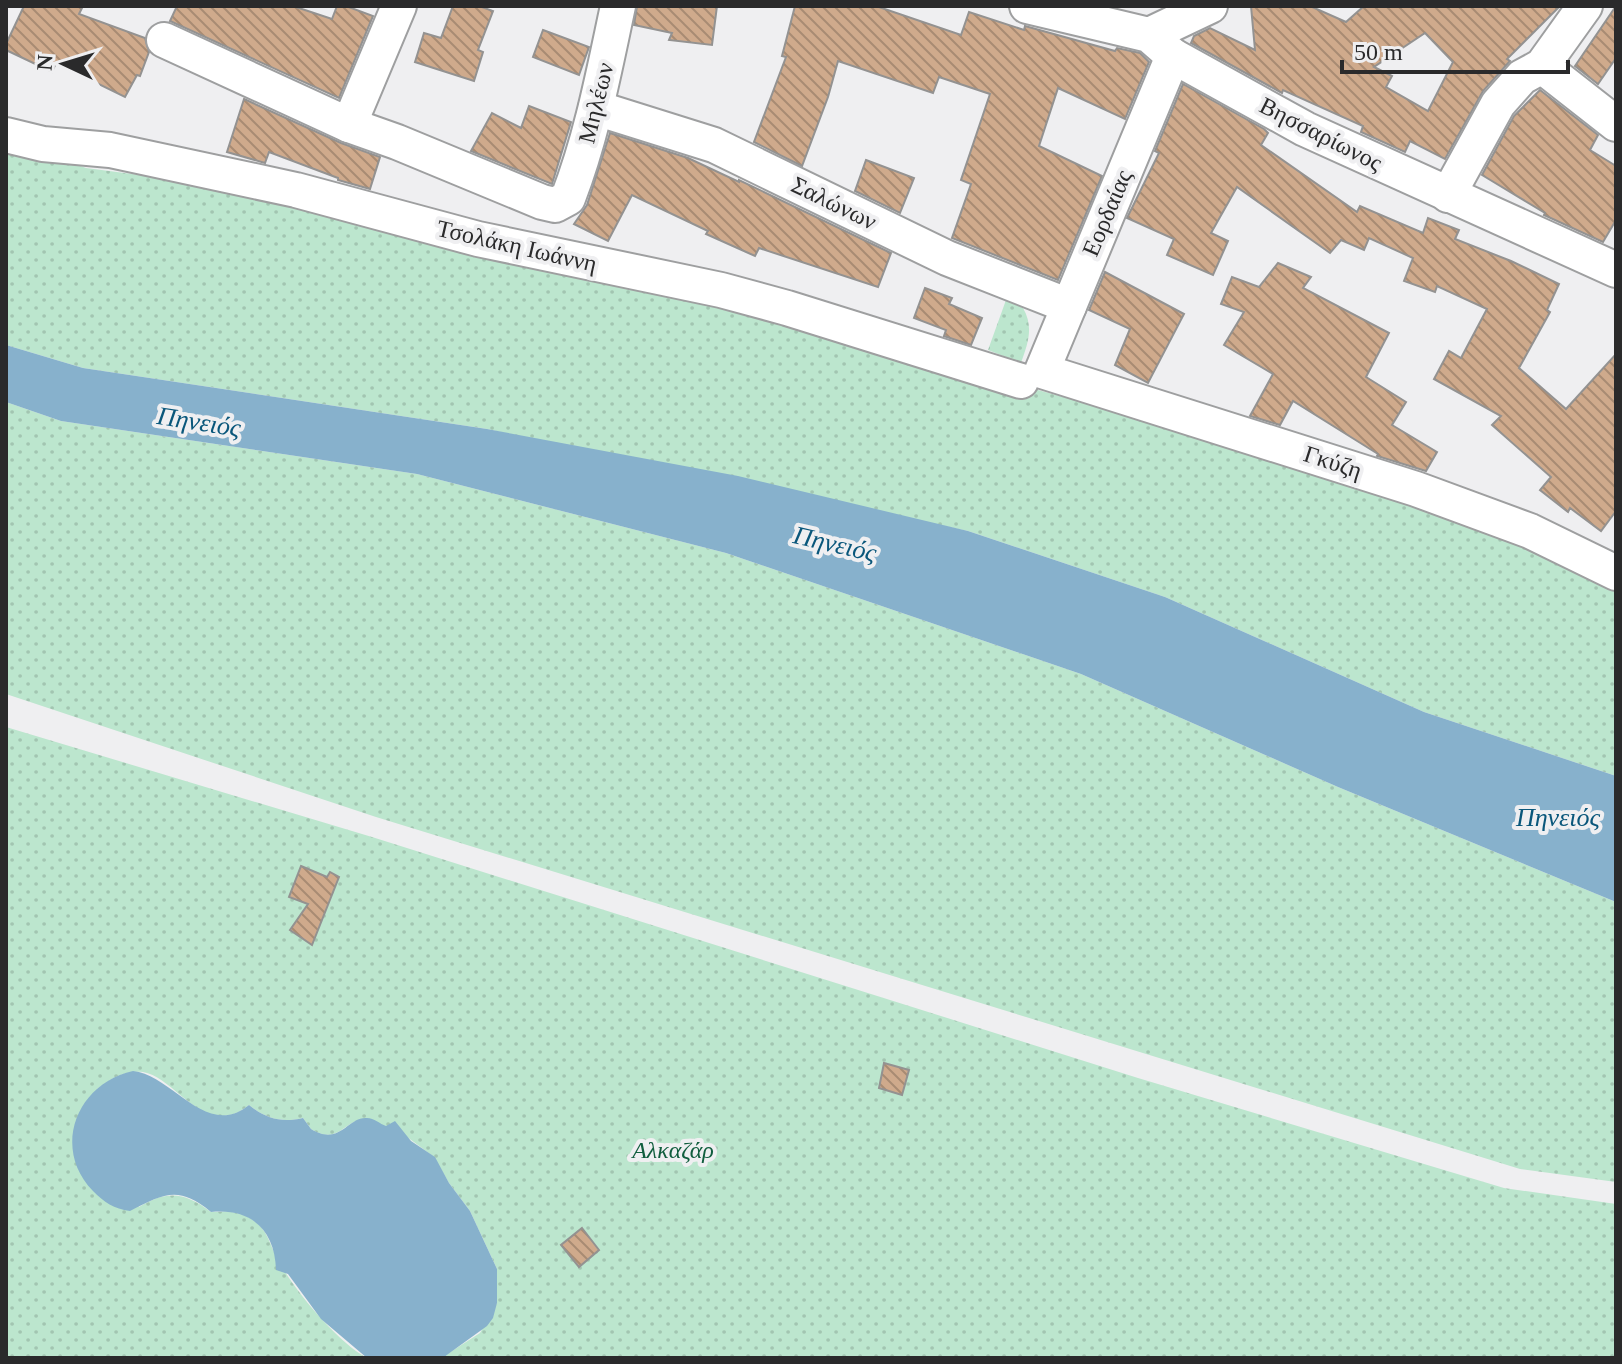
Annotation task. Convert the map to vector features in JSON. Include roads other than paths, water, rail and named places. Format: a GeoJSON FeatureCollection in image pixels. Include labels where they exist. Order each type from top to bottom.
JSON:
{"type":"FeatureCollection","features":[{"type":"Feature","properties":{"kind":"street"},"geometry":{"type":"LineString","coordinates":[[164,40],[349,125],[399,6]]}},
{"type":"Feature","properties":{"kind":"street","name":"Μηλέων"},"geometry":{"type":"LineString","coordinates":[[349,125],[555,205],[568,198],[578,172],[596,108],[618,6]]}},
{"type":"Feature","properties":{"kind":"street","name":"Βησσαρίωνος"},"geometry":{"type":"LineString","coordinates":[[1027,6],[1161,46],[1305,129],[1448,195],[1610,261]]}},
{"type":"Feature","properties":{"kind":"street"},"geometry":{"type":"LineString","coordinates":[[1161,46],[1210,6]]}},
{"type":"Feature","properties":{"kind":"street"},"geometry":{"type":"LineString","coordinates":[[1448,195],[1498,104],[1522,77],[1542,66],[1585,6]]}},
{"type":"Feature","properties":{"kind":"street","name":"Εορδαίας"},"geometry":{"type":"LineString","coordinates":[[1032,376],[1069,306],[1161,46]]}},
{"type":"Feature","properties":{"kind":"street"},"geometry":{"type":"LineString","coordinates":[[1542,66],[1616,124]]}},
{"type":"Feature","properties":{"kind":"street","name":"Σαλώνων"},"geometry":{"type":"LineString","coordinates":[[596,108],[714,145],[947,258],[1069,306]]}},
{"type":"Feature","properties":{"kind":"street","name":"Τσολάκη Ιωάννη"},"geometry":{"type":"LineString","coordinates":[[6,135],[43,144],[110,150],[296,190],[478,239],[721,290],[1032,376]]}},
{"type":"Feature","properties":{"kind":"street","name":"Γκύζη"},"geometry":{"type":"LineString","coordinates":[[1032,376],[1439,497],[1551,540],[1616,573]]}},
{"type":"Feature","properties":{"kind":"water","name":"Πηνειός"},"geometry":{"type":"Polygon","coordinates":[[[6,345],[83,368],[487,429],[738,476],[968,531],[1165,597],[1424,712],[1616,776],[1616,902],[1338,787],[1081,674],[726,553],[417,474],[61,421],[6,402],[6,345]]]}},
{"type":"Feature","properties":{"kind":"water"},"geometry":{"type":"Polygon","coordinates":[[[133,1071],[148,1075],[204,1111],[218,1115],[233,1114],[249,1105],[274,1119],[303,1118],[311,1129],[329,1135],[360,1119],[372,1119],[386,1126],[395,1121],[411,1141],[435,1157],[470,1211],[497,1269],[497,1303],[493,1318],[487,1326],[444,1357],[367,1358],[321,1319],[288,1274],[276,1270],[275,1256],[266,1233],[249,1218],[211,1212],[180,1195],[152,1200],[130,1211],[105,1202],[80,1174],[72,1137],[76,1119],[97,1089],[113,1078],[133,1071]]]}},
{"type":"Feature","properties":{"kind":"park label","name":"Αλκαζάρ"},"geometry":{"type":"Point","coordinates":[673,1150]}}]}
